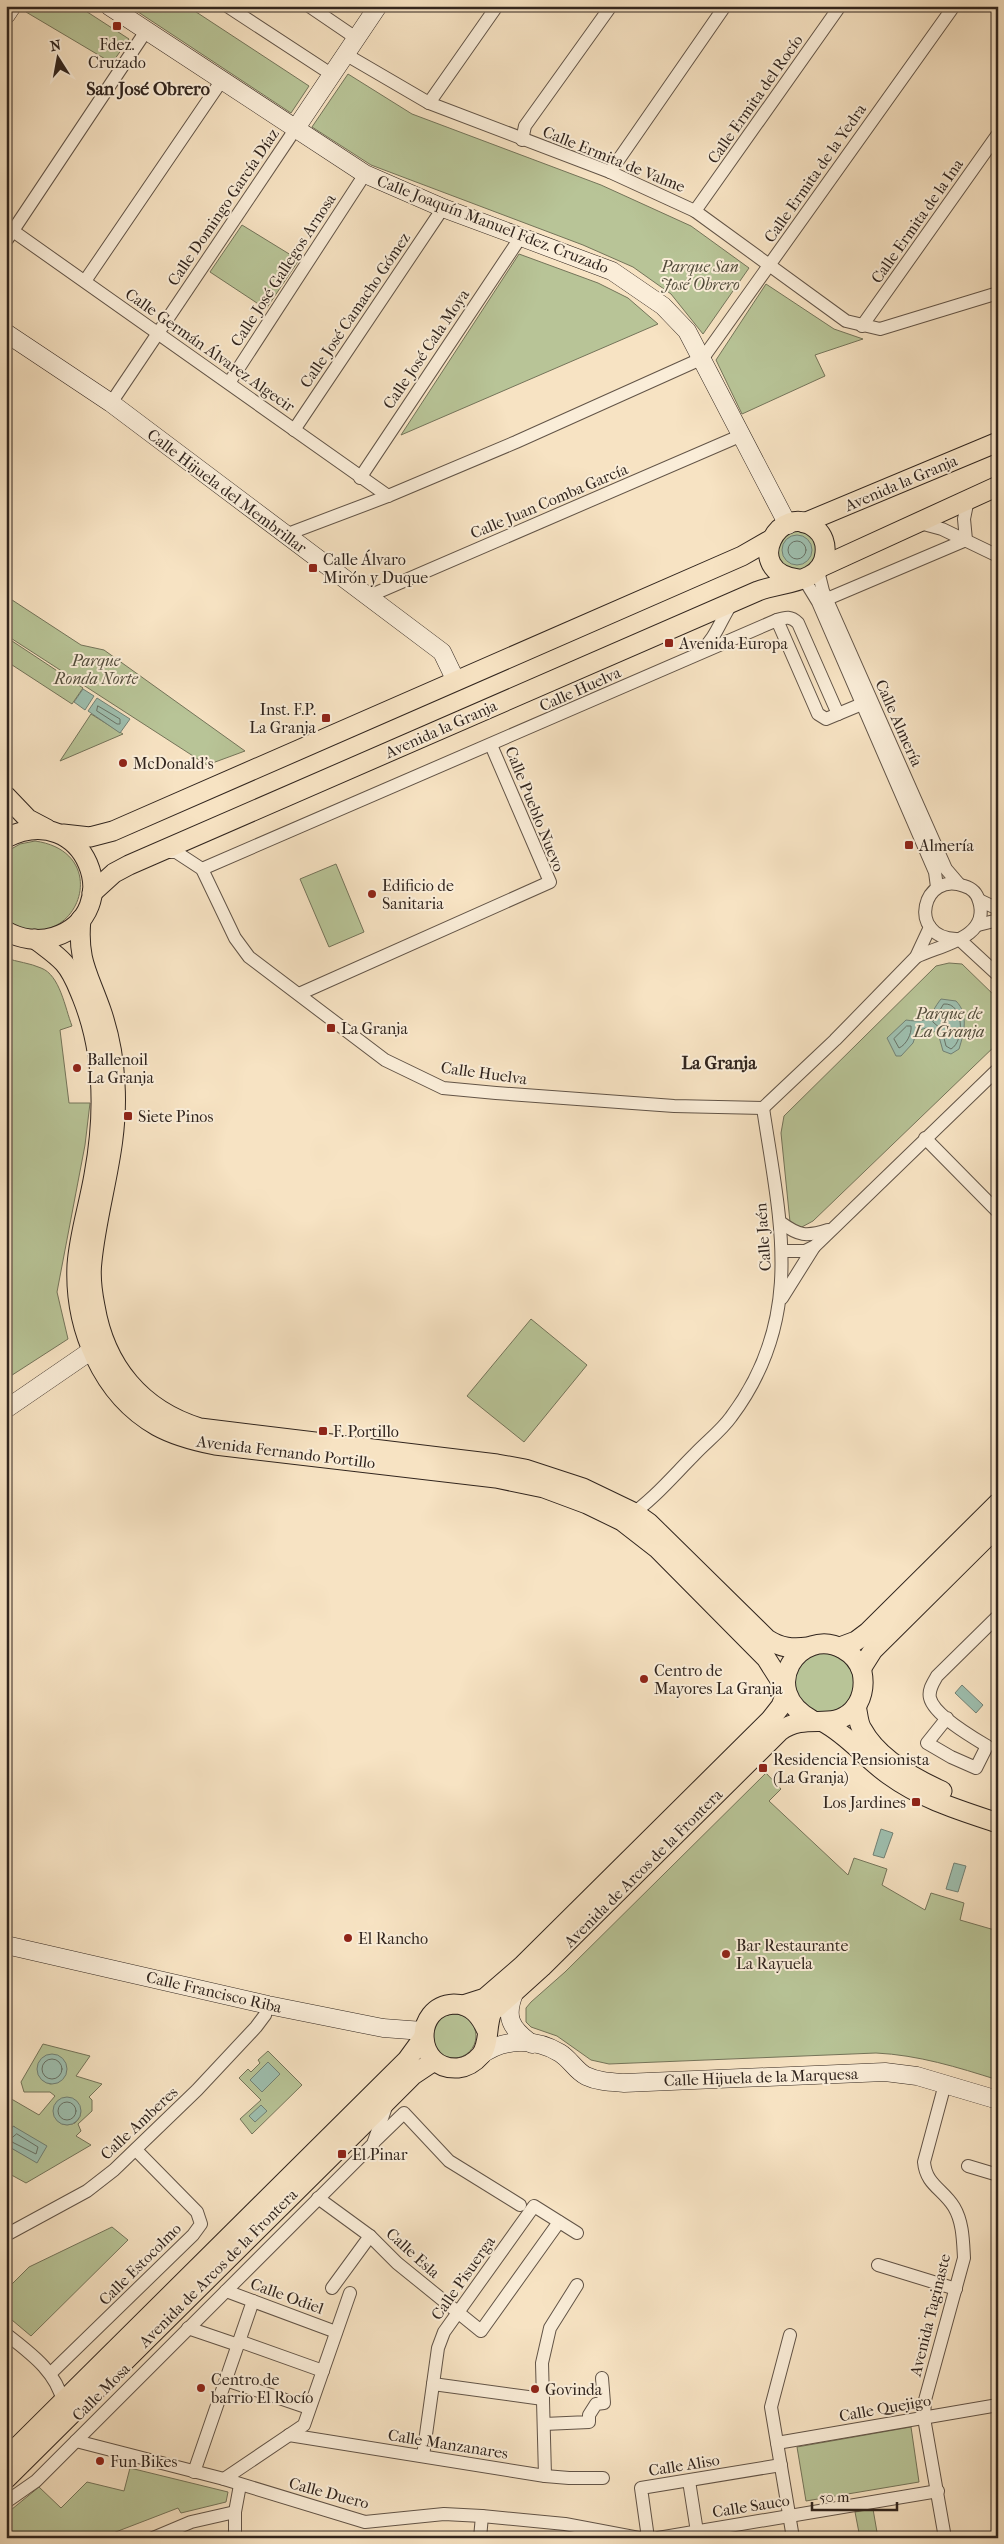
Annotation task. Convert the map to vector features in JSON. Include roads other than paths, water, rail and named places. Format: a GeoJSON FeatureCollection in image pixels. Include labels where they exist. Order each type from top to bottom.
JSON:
{"type":"FeatureCollection","features":[{"type":"Feature","properties":{"kind":"main road","name":"Avenida la Granja"},"geometry":{"type":"LineString","coordinates":[[6,838],[19,832],[34,829],[90,836],[113,831],[742,556],[770,540],[781,527],[796,524],[998,442]]}},
{"type":"Feature","properties":{"kind":"main road","name":"Avenida la Granja"},"geometry":{"type":"LineString","coordinates":[[92,893],[114,874],[159,852],[733,601],[772,585],[810,574],[916,522],[998,486]]}},
{"type":"Feature","properties":{"kind":"main road"},"geometry":{"type":"LineString","coordinates":[[770,540],[768,555],[774,568],[782,575],[810,574],[825,554],[823,538],[818,531],[796,524]]}},
{"type":"Feature","properties":{"kind":"main road"},"geometry":{"type":"LineString","coordinates":[[6,796],[28,819],[74,842],[90,866],[93,879],[88,907],[81,919],[60,935],[35,940],[7,932]]}},
{"type":"Feature","properties":{"kind":"main road","name":"Avenida Fernando Portillo"},"geometry":{"type":"LineString","coordinates":[[81,919],[80,954],[102,1011],[111,1050],[115,1084],[112,1152],[94,1242],[91,1280],[98,1322],[110,1357],[132,1388],[164,1413],[200,1428],[516,1468],[584,1488],[628,1517],[664,1537],[766,1639],[785,1647],[808,1647]]}},
{"type":"Feature","properties":{"kind":"main road","name":"Avenida Fernando Portillo"},"geometry":{"type":"LineString","coordinates":[[35,940],[65,963],[74,979],[91,1023],[100,1067],[100,1127],[77,1264],[82,1315],[92,1350],[106,1378],[125,1402],[152,1422],[177,1436],[215,1445],[520,1482],[628,1517],[766,1658],[786,1691]]}},
{"type":"Feature","properties":{"kind":"main road"},"geometry":{"type":"LineString","coordinates":[[840,1647],[856,1641],[868,1632],[998,1503]]}},
{"type":"Feature","properties":{"kind":"main road"},"geometry":{"type":"LineString","coordinates":[[861,1669],[873,1650],[998,1526]]}},
{"type":"Feature","properties":{"kind":"main road"},"geometry":{"type":"LineString","coordinates":[[808,1647],[819,1644],[840,1647],[855,1658],[861,1669],[864,1681],[856,1706],[861,1728],[875,1748],[899,1768],[928,1785],[959,1799],[998,1810]]}},
{"type":"Feature","properties":{"kind":"main road","name":"Avenida de Arcos de la Frontera"},"geometry":{"type":"LineString","coordinates":[[6,2458],[407,2060],[423,2034],[427,2019],[441,2007],[453,2004],[463,2005],[485,1998],[522,1966],[770,1720],[781,1706],[786,1691],[785,1678],[792,1660],[808,1647]]}},
{"type":"Feature","properties":{"kind":"main road"},"geometry":{"type":"LineString","coordinates":[[786,1691],[793,1707],[817,1721],[840,1731],[887,1773],[913,1791],[938,1803],[998,1823]]}},
{"type":"Feature","properties":{"kind":"main road","name":"Avenida de Arcos de la Frontera"},"geometry":{"type":"LineString","coordinates":[[480,2056],[487,2041],[488,2021],[492,2012],[542,1967],[780,1731],[800,1721],[839,1719],[856,1706]]}},
{"type":"Feature","properties":{"kind":"main road"},"geometry":{"type":"LineString","coordinates":[[463,2005],[475,2011],[487,2031]]}},
{"type":"Feature","properties":{"kind":"main road"},"geometry":{"type":"LineString","coordinates":[[423,2034],[427,2052],[434,2061],[451,2068],[462,2067],[480,2056]]}},
{"type":"Feature","properties":{"kind":"main road","name":"Avenida de Arcos de la Frontera"},"geometry":{"type":"LineString","coordinates":[[6,2479],[388,2099],[413,2075],[434,2061]]}},
{"type":"Feature","properties":{"kind":"street"},"geometry":{"type":"LineString","coordinates":[[6,15],[12,6]]}},
{"type":"Feature","properties":{"kind":"street","name":"Calle Joaquín Manuel Fdez. Cruzado"},"geometry":{"type":"LineString","coordinates":[[109,6],[365,174],[443,208],[621,276],[663,306],[687,331],[703,358],[742,435],[796,524]]}},
{"type":"Feature","properties":{"kind":"street"},"geometry":{"type":"LineString","coordinates":[[227,6],[331,74]]}},
{"type":"Feature","properties":{"kind":"street"},"geometry":{"type":"LineString","coordinates":[[309,6],[356,38]]}},
{"type":"Feature","properties":{"kind":"street"},"geometry":{"type":"LineString","coordinates":[[296,128],[378,6]]}},
{"type":"Feature","properties":{"kind":"street"},"geometry":{"type":"LineString","coordinates":[[429,103],[497,6]]}},
{"type":"Feature","properties":{"kind":"street"},"geometry":{"type":"LineString","coordinates":[[522,140],[525,126],[610,6]]}},
{"type":"Feature","properties":{"kind":"street"},"geometry":{"type":"LineString","coordinates":[[610,172],[725,6]]}},
{"type":"Feature","properties":{"kind":"street","name":"Calle Ermita del Rocío"},"geometry":{"type":"LineString","coordinates":[[695,211],[840,6]]}},
{"type":"Feature","properties":{"kind":"street","name":"Calle Ermita de la Yedra"},"geometry":{"type":"LineString","coordinates":[[703,358],[954,6]]}},
{"type":"Feature","properties":{"kind":"street"},"geometry":{"type":"LineString","coordinates":[[10,236],[146,31]]}},
{"type":"Feature","properties":{"kind":"street","name":"Calle Ermita de Valme"},"geometry":{"type":"LineString","coordinates":[[345,54],[429,103],[610,172],[695,211],[846,321],[880,329],[998,293]]}},
{"type":"Feature","properties":{"kind":"street"},"geometry":{"type":"LineString","coordinates":[[85,281],[222,80]]}},
{"type":"Feature","properties":{"kind":"street","name":"Calle Domingo García Díaz"},"geometry":{"type":"LineString","coordinates":[[111,403],[296,128]]}},
{"type":"Feature","properties":{"kind":"street","name":"Calle Ermita de la Ina"},"geometry":{"type":"LineString","coordinates":[[862,326],[998,134]]}},
{"type":"Feature","properties":{"kind":"street","name":"Calle José Gallegos Arnosa"},"geometry":{"type":"LineString","coordinates":[[229,383],[365,174]]}},
{"type":"Feature","properties":{"kind":"street","name":"Calle José Camacho Gómez"},"geometry":{"type":"LineString","coordinates":[[294,430],[443,208]]}},
{"type":"Feature","properties":{"kind":"street","name":"Calle Germán Álvarez Algecir"},"geometry":{"type":"LineString","coordinates":[[10,236],[85,281],[360,478],[388,496]]}},
{"type":"Feature","properties":{"kind":"street","name":"Calle José Cala Moya"},"geometry":{"type":"LineString","coordinates":[[360,478],[520,238]]}},
{"type":"Feature","properties":{"kind":"street","name":"Calle Hijuela del Membrillar"},"geometry":{"type":"LineString","coordinates":[[6,333],[111,403],[442,652],[456,681]]}},
{"type":"Feature","properties":{"kind":"street"},"geometry":{"type":"LineString","coordinates":[[285,534],[388,496],[516,442],[703,358]]}},
{"type":"Feature","properties":{"kind":"street","name":"Calle Juan Comba García"},"geometry":{"type":"LineString","coordinates":[[369,596],[742,435]]}},
{"type":"Feature","properties":{"kind":"street"},"geometry":{"type":"LineString","coordinates":[[966,540],[964,519],[968,499]]}},
{"type":"Feature","properties":{"kind":"street"},"geometry":{"type":"LineString","coordinates":[[916,522],[942,529],[998,556]]}},
{"type":"Feature","properties":{"kind":"street"},"geometry":{"type":"LineString","coordinates":[[827,599],[966,540]]}},
{"type":"Feature","properties":{"kind":"street","name":"Calle Almería"},"geometry":{"type":"LineString","coordinates":[[810,574],[827,599],[946,869],[958,883]]}},
{"type":"Feature","properties":{"kind":"street","name":"Calle Almería"},"geometry":{"type":"LineString","coordinates":[[810,574],[818,602],[934,872],[937,887]]}},
{"type":"Feature","properties":{"kind":"street"},"geometry":{"type":"LineString","coordinates":[[696,656],[708,646],[733,601]]}},
{"type":"Feature","properties":{"kind":"street"},"geometry":{"type":"LineString","coordinates":[[838,714],[798,623],[793,618],[786,617],[777,620],[818,714],[826,719],[838,714],[862,704]]}},
{"type":"Feature","properties":{"kind":"street","name":"Calle Huelva"},"geometry":{"type":"LineString","coordinates":[[763,1108],[654,1104],[496,1094],[443,1088],[385,1060],[249,957],[235,938],[202,869],[777,620]]}},
{"type":"Feature","properties":{"kind":"street","name":"Calle Pueblo Nuevo"},"geometry":{"type":"LineString","coordinates":[[299,994],[550,882],[491,745]]}},
{"type":"Feature","properties":{"kind":"street"},"geometry":{"type":"LineString","coordinates":[[159,852],[176,852],[202,869]]}},
{"type":"Feature","properties":{"kind":"street"},"geometry":{"type":"LineString","coordinates":[[994,971],[973,950],[957,939],[937,935],[930,927],[924,913],[926,903],[937,887],[943,884],[958,883],[969,888],[979,900],[998,909]]}},
{"type":"Feature","properties":{"kind":"street"},"geometry":{"type":"LineString","coordinates":[[979,900],[981,913],[977,926],[980,946],[994,971]]}},
{"type":"Feature","properties":{"kind":"street"},"geometry":{"type":"LineString","coordinates":[[916,957],[967,936],[977,926],[998,920]]}},
{"type":"Feature","properties":{"kind":"street"},"geometry":{"type":"LineString","coordinates":[[763,1108],[835,1040],[916,957],[930,927]]}},
{"type":"Feature","properties":{"kind":"street"},"geometry":{"type":"LineString","coordinates":[[783,1251],[813,1241],[830,1229],[998,1069]]}},
{"type":"Feature","properties":{"kind":"street","name":"Calle Jaén"},"geometry":{"type":"LineString","coordinates":[[628,1517],[731,1418],[759,1372],[774,1336],[780,1302],[783,1251],[763,1108]]}},
{"type":"Feature","properties":{"kind":"street"},"geometry":{"type":"LineString","coordinates":[[925,1138],[998,1212]]}},
{"type":"Feature","properties":{"kind":"street"},"geometry":{"type":"LineString","coordinates":[[780,1222],[794,1232],[813,1241]]}},
{"type":"Feature","properties":{"kind":"street"},"geometry":{"type":"LineString","coordinates":[[780,1302],[813,1241]]}},
{"type":"Feature","properties":{"kind":"street"},"geometry":{"type":"LineString","coordinates":[[6,1409],[92,1350]]}},
{"type":"Feature","properties":{"kind":"street"},"geometry":{"type":"LineString","coordinates":[[947,1718],[927,1743],[951,1757],[976,1768],[987,1746],[962,1731],[947,1718],[933,1706],[929,1697],[931,1686],[937,1676],[998,1616]]}},
{"type":"Feature","properties":{"kind":"street","name":"Calle Francisco Riba"},"geometry":{"type":"LineString","coordinates":[[6,1945],[268,2005],[423,2034]]}},
{"type":"Feature","properties":{"kind":"street","name":"Calle Hijuela de la Marquesa"},"geometry":{"type":"LineString","coordinates":[[515,1991],[509,2006],[510,2018],[517,2033],[532,2044]]}},
{"type":"Feature","properties":{"kind":"street","name":"Calle Amberes"},"geometry":{"type":"LineString","coordinates":[[6,2236],[87,2191],[136,2150],[198,2090],[256,2027],[265,2015],[268,2005]]}},
{"type":"Feature","properties":{"kind":"street","name":"Calle Hijuela de la Marquesa"},"geometry":{"type":"LineString","coordinates":[[487,2031],[561,2053],[584,2075],[601,2082],[630,2083],[885,2072],[917,2076],[998,2100]]}},
{"type":"Feature","properties":{"kind":"street","name":"Calle Hijuela de la Marquesa"},"geometry":{"type":"LineString","coordinates":[[480,2056],[503,2044],[518,2042],[532,2044]]}},
{"type":"Feature","properties":{"kind":"street","name":"Avenida Taginaste"},"geometry":{"type":"LineString","coordinates":[[945,2084],[924,2162],[925,2174],[954,2208],[960,2221],[964,2258],[925,2400],[924,2418],[945,2538]]}},
{"type":"Feature","properties":{"kind":"street","name":"Calle Mosa"},"geometry":{"type":"LineString","coordinates":[[6,2502],[36,2481],[373,2144],[388,2099]]}},
{"type":"Feature","properties":{"kind":"street"},"geometry":{"type":"LineString","coordinates":[[373,2144],[404,2112],[449,2161],[520,2205]]}},
{"type":"Feature","properties":{"kind":"street","name":"Calle Estocolmo"},"geometry":{"type":"LineString","coordinates":[[52,2373],[193,2235],[201,2224],[197,2212],[136,2150]]}},
{"type":"Feature","properties":{"kind":"street"},"geometry":{"type":"LineString","coordinates":[[968,2166],[998,2175]]}},
{"type":"Feature","properties":{"kind":"street","name":"Calle Esla"},"geometry":{"type":"LineString","coordinates":[[318,2198],[370,2236],[397,2263],[481,2331],[559,2222]]}},
{"type":"Feature","properties":{"kind":"street","name":"Calle Pisuerga"},"geometry":{"type":"LineString","coordinates":[[423,2456],[438,2348],[444,2332],[457,2313],[534,2206],[577,2233]]}},
{"type":"Feature","properties":{"kind":"street","name":"Calle Esla"},"geometry":{"type":"LineString","coordinates":[[332,2288],[370,2236]]}},
{"type":"Feature","properties":{"kind":"street"},"geometry":{"type":"LineString","coordinates":[[878,2265],[956,2289]]}},
{"type":"Feature","properties":{"kind":"street"},"geometry":{"type":"LineString","coordinates":[[545,2476],[542,2363],[550,2328],[578,2285]]}},
{"type":"Feature","properties":{"kind":"street","name":"Calle Odiel"},"geometry":{"type":"LineString","coordinates":[[226,2291],[336,2332]]}},
{"type":"Feature","properties":{"kind":"street"},"geometry":{"type":"LineString","coordinates":[[224,2479],[304,2425],[350,2294]]}},
{"type":"Feature","properties":{"kind":"street"},"geometry":{"type":"LineString","coordinates":[[194,2472],[253,2301]]}},
{"type":"Feature","properties":{"kind":"street"},"geometry":{"type":"LineString","coordinates":[[188,2328],[323,2371]]}},
{"type":"Feature","properties":{"kind":"street"},"geometry":{"type":"LineString","coordinates":[[6,2334],[52,2373],[60,2388],[63,2402]]}},
{"type":"Feature","properties":{"kind":"street"},"geometry":{"type":"LineString","coordinates":[[790,2335],[771,2407],[793,2538]]}},
{"type":"Feature","properties":{"kind":"street"},"geometry":{"type":"LineString","coordinates":[[544,2424],[589,2422],[589,2415],[596,2404],[604,2402],[602,2378]]}},
{"type":"Feature","properties":{"kind":"street"},"geometry":{"type":"LineString","coordinates":[[226,2380],[310,2408]]}},
{"type":"Feature","properties":{"kind":"street"},"geometry":{"type":"LineString","coordinates":[[433,2384],[543,2399]]}},
{"type":"Feature","properties":{"kind":"street","name":"Calle Quejigo"},"geometry":{"type":"LineString","coordinates":[[777,2442],[998,2405]]}},
{"type":"Feature","properties":{"kind":"street","name":"Calle Manzanares"},"geometry":{"type":"LineString","coordinates":[[289,2435],[545,2476],[603,2478]]}},
{"type":"Feature","properties":{"kind":"street","name":"Calle Duero"},"geometry":{"type":"LineString","coordinates":[[76,2440],[224,2479],[365,2522],[444,2514],[482,2516],[565,2524],[601,2534],[639,2538]]}},
{"type":"Feature","properties":{"kind":"street","name":"Calle Aliso"},"geometry":{"type":"LineString","coordinates":[[648,2538],[641,2488],[781,2465]]}},
{"type":"Feature","properties":{"kind":"street"},"geometry":{"type":"LineString","coordinates":[[689,2481],[698,2534]]}},
{"type":"Feature","properties":{"kind":"street"},"geometry":{"type":"LineString","coordinates":[[235,2538],[235,2512],[240,2485]]}},
{"type":"Feature","properties":{"kind":"street","name":"Calle Sauco"},"geometry":{"type":"LineString","coordinates":[[658,2538],[698,2534],[938,2491]]}},
{"type":"Feature","properties":{"kind":"street"},"geometry":{"type":"LineString","coordinates":[[153,2538],[191,2522],[235,2512]]}},
{"type":"Feature","properties":{"kind":"street"},"geometry":{"type":"LineString","coordinates":[[480,2538],[482,2516]]}},
{"type":"Feature","properties":{"kind":"water"},"geometry":{"type":"Polygon","coordinates":[[[797,535],[807,540],[812,550],[807,560],[797,565],[787,560],[782,550],[787,540],[797,535]]]}},
{"type":"Feature","properties":{"kind":"water"},"geometry":{"type":"Polygon","coordinates":[[[83,689],[94,696],[85,710],[74,702],[83,689]]]}},
{"type":"Feature","properties":{"kind":"water"},"geometry":{"type":"Polygon","coordinates":[[[97,698],[130,719],[120,733],[88,711],[97,698]]]}},
{"type":"Feature","properties":{"kind":"water"},"geometry":{"type":"Polygon","coordinates":[[[941,999],[956,1001],[963,1012],[964,1030],[959,1049],[951,1054],[943,1051],[938,1033],[926,1028],[917,1031],[913,1043],[901,1056],[896,1056],[887,1038],[906,1020],[921,1021],[929,1017],[941,999]]]}},
{"type":"Feature","properties":{"kind":"water"},"geometry":{"type":"Polygon","coordinates":[[[962,1685],[983,1705],[976,1713],[955,1693],[962,1685]]]}},
{"type":"Feature","properties":{"kind":"water"},"geometry":{"type":"Polygon","coordinates":[[[881,1829],[893,1833],[884,1858],[873,1855],[881,1829]]]}},
{"type":"Feature","properties":{"kind":"water"},"geometry":{"type":"Polygon","coordinates":[[[954,1863],[966,1866],[958,1892],[946,1889],[954,1863]]]}},
{"type":"Feature","properties":{"kind":"water"},"geometry":{"type":"Polygon","coordinates":[[[52,2054],[58,2055],[66,2063],[66,2075],[58,2083],[52,2084],[46,2083],[38,2075],[37,2069],[38,2063],[46,2055],[52,2054]]]}},
{"type":"Feature","properties":{"kind":"water"},"geometry":{"type":"Polygon","coordinates":[[[268,2062],[280,2074],[262,2092],[250,2080],[268,2062]]]}},
{"type":"Feature","properties":{"kind":"water"},"geometry":{"type":"Polygon","coordinates":[[[67,2097],[77,2101],[81,2111],[77,2121],[67,2125],[57,2121],[53,2111],[57,2101],[67,2097]]]}},
{"type":"Feature","properties":{"kind":"water"},"geometry":{"type":"Polygon","coordinates":[[[261,2105],[267,2111],[255,2122],[249,2116],[261,2105]]]}},
{"type":"Feature","properties":{"kind":"water"},"geometry":{"type":"Polygon","coordinates":[[[13,2126],[47,2146],[37,2163],[6,2145],[6,2139],[13,2126]]]}},
{"type":"Feature","properties":{"kind":"place","name":"Fdez. Cruzado"},"geometry":{"type":"Point","coordinates":[117,26]}},
{"type":"Feature","properties":{"kind":"place","name":"Calle Álvaro Mirón y Duque"},"geometry":{"type":"Point","coordinates":[313,568]}},
{"type":"Feature","properties":{"kind":"place","name":"Avenida Europa"},"geometry":{"type":"Point","coordinates":[669,643]}},
{"type":"Feature","properties":{"kind":"place","name":"Inst. F.P. La Granja"},"geometry":{"type":"Point","coordinates":[326,718]}},
{"type":"Feature","properties":{"kind":"place","name":"McDonald's"},"geometry":{"type":"Point","coordinates":[123,763]}},
{"type":"Feature","properties":{"kind":"place","name":"Almería"},"geometry":{"type":"Point","coordinates":[909,845]}},
{"type":"Feature","properties":{"kind":"place","name":"Edificio de Sanitaria"},"geometry":{"type":"Point","coordinates":[372,894]}},
{"type":"Feature","properties":{"kind":"place","name":"La Granja"},"geometry":{"type":"Point","coordinates":[331,1028]}},
{"type":"Feature","properties":{"kind":"place","name":"Ballenoil La Granja"},"geometry":{"type":"Point","coordinates":[77,1068]}},
{"type":"Feature","properties":{"kind":"place","name":"Siete Pinos"},"geometry":{"type":"Point","coordinates":[128,1116]}},
{"type":"Feature","properties":{"kind":"place","name":"F. Portillo"},"geometry":{"type":"Point","coordinates":[323,1431]}},
{"type":"Feature","properties":{"kind":"place","name":"Centro de Mayores La Granja"},"geometry":{"type":"Point","coordinates":[644,1679]}},
{"type":"Feature","properties":{"kind":"place","name":"Residencia Pensionista (La Granja)"},"geometry":{"type":"Point","coordinates":[763,1768]}},
{"type":"Feature","properties":{"kind":"place","name":"Los Jardines"},"geometry":{"type":"Point","coordinates":[916,1802]}},
{"type":"Feature","properties":{"kind":"place","name":"El Rancho"},"geometry":{"type":"Point","coordinates":[348,1938]}},
{"type":"Feature","properties":{"kind":"place","name":"Bar Restaurante La Rayuela"},"geometry":{"type":"Point","coordinates":[726,1954]}},
{"type":"Feature","properties":{"kind":"place","name":"El Pinar"},"geometry":{"type":"Point","coordinates":[342,2154]}},
{"type":"Feature","properties":{"kind":"place","name":"Centro de barrio El Rocío"},"geometry":{"type":"Point","coordinates":[201,2388]}},
{"type":"Feature","properties":{"kind":"place","name":"Govinda"},"geometry":{"type":"Point","coordinates":[535,2389]}},
{"type":"Feature","properties":{"kind":"place","name":"Fun Bikes"},"geometry":{"type":"Point","coordinates":[100,2461]}},
{"type":"Feature","properties":{"kind":"district","name":"San José Obrero"},"geometry":{"type":"Point","coordinates":[148,89]}},
{"type":"Feature","properties":{"kind":"district","name":"La Granja"},"geometry":{"type":"Point","coordinates":[719,1063]}},
{"type":"Feature","properties":{"kind":"park label","name":"Parque San José Obrero"},"geometry":{"type":"Point","coordinates":[700,275]}},
{"type":"Feature","properties":{"kind":"park label","name":"Parque Ronda Norte"},"geometry":{"type":"Point","coordinates":[96,669]}},
{"type":"Feature","properties":{"kind":"park label","name":"Parque de La Granja"},"geometry":{"type":"Point","coordinates":[949,1022]}}]}
